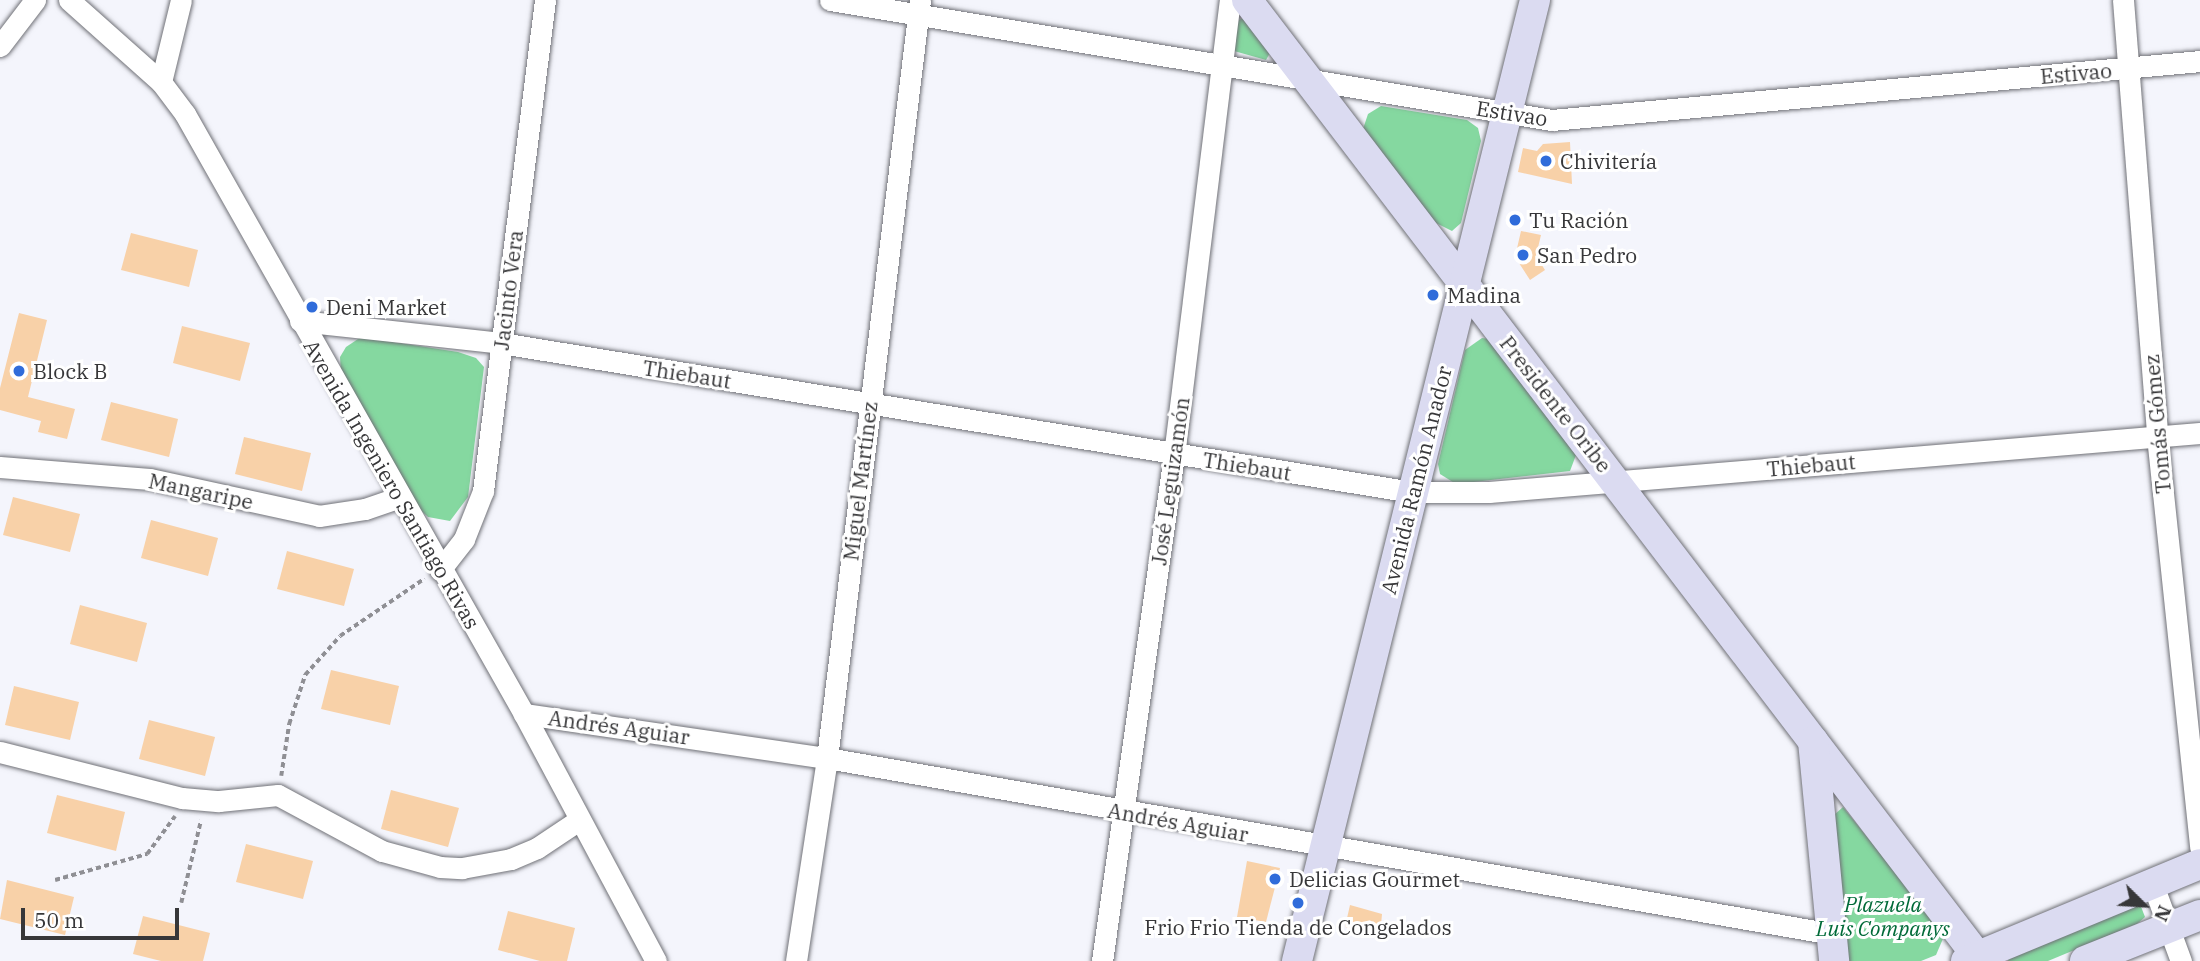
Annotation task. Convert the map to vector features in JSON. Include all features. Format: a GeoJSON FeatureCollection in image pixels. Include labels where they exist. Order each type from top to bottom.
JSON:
{"type":"FeatureCollection","features":[{"type":"Feature","properties":{"kind":"street"},"geometry":{"type":"LineString","coordinates":[[0,46],[35,0]]}},
{"type":"Feature","properties":{"kind":"street","name":"Avenida Ingeniero Santiago Rivas"},"geometry":{"type":"LineString","coordinates":[[69,0],[161,82],[185,114],[440,570],[524,714],[656,961]]}},
{"type":"Feature","properties":{"kind":"street"},"geometry":{"type":"LineString","coordinates":[[161,82],[181,0]]}},
{"type":"Feature","properties":{"kind":"street","name":"Jacinto Vera"},"geometry":{"type":"LineString","coordinates":[[440,570],[464,539],[480,507],[545,0]]}},
{"type":"Feature","properties":{"kind":"street","name":"Estivao"},"geometry":{"type":"LineString","coordinates":[[830,0],[919,8],[1221,67],[1552,120],[2200,61]]}},
{"type":"Feature","properties":{"kind":"street","name":"José Leguizamón"},"geometry":{"type":"LineString","coordinates":[[1102,961],[1174,455],[1230,0]]}},
{"type":"Feature","properties":{"kind":"street","name":"Presidente Oribe"},"geometry":{"type":"LineString","coordinates":[[1247,0],[1616,481],[1975,959]]}},
{"type":"Feature","properties":{"kind":"street","name":"Avenida Ramón Anador"},"geometry":{"type":"LineString","coordinates":[[1297,961],[1535,0]]}},
{"type":"Feature","properties":{"kind":"street","name":"Tomás Gómez"},"geometry":{"type":"LineString","coordinates":[[2123,0],[2157,436],[2200,848]]}},
{"type":"Feature","properties":{"kind":"street","name":"Miguel Martínez"},"geometry":{"type":"LineString","coordinates":[[796,961],[827,758],[919,8]]}},
{"type":"Feature","properties":{"kind":"street","name":"Thiebaut"},"geometry":{"type":"LineString","coordinates":[[300,321],[501,343],[1412,492],[1489,492],[2200,433]]}},
{"type":"Feature","properties":{"kind":"street","name":"Mangaripe"},"geometry":{"type":"LineString","coordinates":[[0,467],[150,478],[319,516],[365,509],[400,497]]}},
{"type":"Feature","properties":{"kind":"street","name":"Andrés Aguiar"},"geometry":{"type":"LineString","coordinates":[[524,714],[827,758],[1324,848],[1833,947]]}},
{"type":"Feature","properties":{"kind":"street"},"geometry":{"type":"LineString","coordinates":[[1813,741],[1833,947]]}},
{"type":"Feature","properties":{"kind":"street"},"geometry":{"type":"LineString","coordinates":[[0,752],[182,798],[206,801],[278,795],[382,851],[440,867],[511,859],[537,848],[579,820]]}},
{"type":"Feature","properties":{"kind":"street"},"geometry":{"type":"LineString","coordinates":[[1975,959],[2200,864]]}},
{"type":"Feature","properties":{"kind":"street"},"geometry":{"type":"LineString","coordinates":[[2153,885],[2181,961]]}},
{"type":"Feature","properties":{"kind":"street"},"geometry":{"type":"LineString","coordinates":[[2084,961],[2200,915]]}},
{"type":"Feature","properties":{"kind":"path"},"geometry":{"type":"LineString","coordinates":[[278,795],[289,724],[305,675],[340,636],[389,598],[440,570]]}},
{"type":"Feature","properties":{"kind":"path"},"geometry":{"type":"LineString","coordinates":[[55,880],[147,854],[170,828],[182,798]]}},
{"type":"Feature","properties":{"kind":"path"},"geometry":{"type":"LineString","coordinates":[[181,904],[206,801]]}},
{"type":"Feature","properties":{"kind":"green space"},"geometry":{"type":"Polygon","coordinates":[[[1243,18],[1271,51],[1266,60],[1234,51],[1237,21],[1243,18]]]}},
{"type":"Feature","properties":{"kind":"green space"},"geometry":{"type":"Polygon","coordinates":[[[1381,106],[1467,120],[1478,128],[1481,141],[1461,223],[1452,231],[1432,221],[1363,129],[1368,114],[1381,106]]]}},
{"type":"Feature","properties":{"kind":"green space"},"geometry":{"type":"Polygon","coordinates":[[[361,337],[458,352],[476,358],[484,367],[468,497],[450,521],[428,517],[415,505],[341,372],[340,357],[346,347],[361,337]]]}},
{"type":"Feature","properties":{"kind":"green space"},"geometry":{"type":"Polygon","coordinates":[[[1482,338],[1489,339],[1576,455],[1570,471],[1456,484],[1440,474],[1438,464],[1465,350],[1482,338]]]}},
{"type":"Feature","properties":{"kind":"green space","name":"Plazuela Luis Companys"},"geometry":{"type":"Polygon","coordinates":[[[1843,807],[1945,934],[1936,955],[1921,961],[1845,961],[1834,815],[1843,807]]]}},
{"type":"Feature","properties":{"kind":"green space"},"geometry":{"type":"Polygon","coordinates":[[[2140,904],[2145,917],[2137,924],[2048,961],[2008,961],[2010,956],[2140,904]]]}},
{"type":"Feature","properties":{"kind":"building","name":"Chivitería"},"geometry":{"type":"Polygon","coordinates":[[[1570,142],[1572,184],[1518,172],[1523,148],[1537,151],[1543,144],[1570,142]]]}},
{"type":"Feature","properties":{"kind":"building"},"geometry":{"type":"Polygon","coordinates":[[[1521,231],[1541,235],[1536,256],[1545,270],[1530,280],[1515,257],[1521,231]]]}},
{"type":"Feature","properties":{"kind":"building"},"geometry":{"type":"Polygon","coordinates":[[[131,233],[198,250],[189,287],[121,270],[131,233]]]}},
{"type":"Feature","properties":{"kind":"building","name":"Block B"},"geometry":{"type":"Polygon","coordinates":[[[19,313],[47,320],[28,397],[75,409],[67,439],[38,432],[41,421],[0,410],[0,388],[19,313]]]}},
{"type":"Feature","properties":{"kind":"building"},"geometry":{"type":"Polygon","coordinates":[[[182,326],[250,343],[240,381],[173,363],[182,326]]]}},
{"type":"Feature","properties":{"kind":"building"},"geometry":{"type":"Polygon","coordinates":[[[111,402],[178,419],[169,457],[101,440],[111,402]]]}},
{"type":"Feature","properties":{"kind":"building"},"geometry":{"type":"Polygon","coordinates":[[[244,437],[311,453],[302,491],[235,474],[244,437]]]}},
{"type":"Feature","properties":{"kind":"building"},"geometry":{"type":"Polygon","coordinates":[[[13,497],[80,514],[70,552],[3,535],[13,497]]]}},
{"type":"Feature","properties":{"kind":"building"},"geometry":{"type":"Polygon","coordinates":[[[151,520],[218,538],[208,576],[141,558],[151,520]]]}},
{"type":"Feature","properties":{"kind":"building"},"geometry":{"type":"Polygon","coordinates":[[[287,551],[354,569],[344,606],[277,589],[287,551]]]}},
{"type":"Feature","properties":{"kind":"building"},"geometry":{"type":"Polygon","coordinates":[[[80,605],[147,623],[137,662],[70,644],[80,605]]]}},
{"type":"Feature","properties":{"kind":"building"},"geometry":{"type":"Polygon","coordinates":[[[331,670],[399,686],[390,725],[321,709],[331,670]]]}},
{"type":"Feature","properties":{"kind":"building"},"geometry":{"type":"Polygon","coordinates":[[[14,686],[79,702],[70,740],[5,725],[14,686]]]}},
{"type":"Feature","properties":{"kind":"building"},"geometry":{"type":"Polygon","coordinates":[[[149,720],[215,737],[205,776],[139,759],[149,720]]]}},
{"type":"Feature","properties":{"kind":"building"},"geometry":{"type":"Polygon","coordinates":[[[391,790],[459,808],[448,847],[381,829],[391,790]]]}},
{"type":"Feature","properties":{"kind":"building"},"geometry":{"type":"Polygon","coordinates":[[[57,795],[125,812],[116,851],[47,833],[57,795]]]}},
{"type":"Feature","properties":{"kind":"building"},"geometry":{"type":"Polygon","coordinates":[[[246,844],[313,861],[303,899],[236,882],[246,844]]]}},
{"type":"Feature","properties":{"kind":"building"},"geometry":{"type":"Polygon","coordinates":[[[1247,861],[1280,868],[1266,922],[1237,917],[1247,861]]]}},
{"type":"Feature","properties":{"kind":"building"},"geometry":{"type":"Polygon","coordinates":[[[7,880],[74,897],[65,935],[0,919],[7,880]]]}},
{"type":"Feature","properties":{"kind":"building"},"geometry":{"type":"Polygon","coordinates":[[[1350,905],[1382,914],[1380,936],[1345,927],[1350,905]]]}},
{"type":"Feature","properties":{"kind":"building"},"geometry":{"type":"Polygon","coordinates":[[[508,911],[575,928],[567,961],[540,961],[498,950],[508,911]]]}},
{"type":"Feature","properties":{"kind":"building"},"geometry":{"type":"Polygon","coordinates":[[[143,916],[210,933],[203,961],[161,961],[133,954],[143,916]]]}},
{"type":"Feature","properties":{"kind":"place","name":"Chivitería"},"geometry":{"type":"Point","coordinates":[1546,161]}},
{"type":"Feature","properties":{"kind":"place","name":"Tu Ración"},"geometry":{"type":"Point","coordinates":[1515,220]}},
{"type":"Feature","properties":{"kind":"place","name":"San Pedro"},"geometry":{"type":"Point","coordinates":[1523,255]}},
{"type":"Feature","properties":{"kind":"place","name":"Madina"},"geometry":{"type":"Point","coordinates":[1433,295]}},
{"type":"Feature","properties":{"kind":"place","name":"Deni Market"},"geometry":{"type":"Point","coordinates":[312,307]}},
{"type":"Feature","properties":{"kind":"place","name":"Block B"},"geometry":{"type":"Point","coordinates":[19,371]}},
{"type":"Feature","properties":{"kind":"place","name":"Delicias Gourmet"},"geometry":{"type":"Point","coordinates":[1275,879]}},
{"type":"Feature","properties":{"kind":"place","name":"Frio Frio Tienda de Congelados"},"geometry":{"type":"Point","coordinates":[1298,903]}}]}
